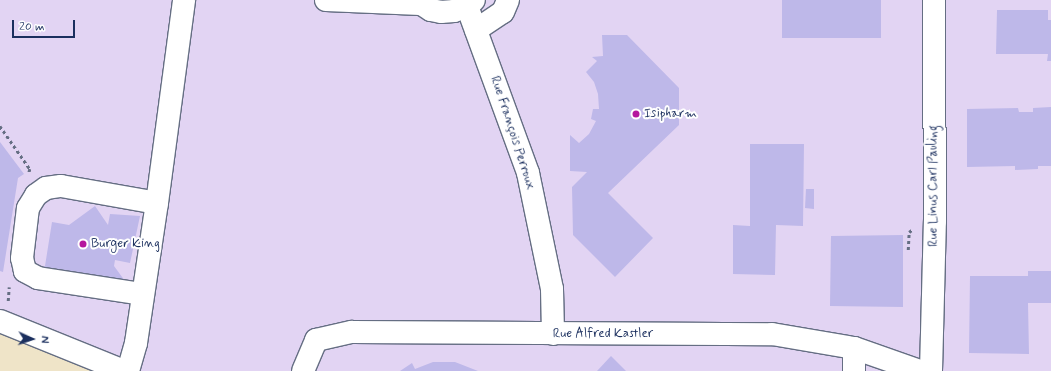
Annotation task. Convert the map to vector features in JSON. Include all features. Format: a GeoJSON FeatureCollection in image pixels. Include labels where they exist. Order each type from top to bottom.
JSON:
{"type":"FeatureCollection","features":[{"type":"Feature","properties":{"kind":"street"},"geometry":{"type":"LineString","coordinates":[[128,371],[136,343],[142,294],[157,203],[184,0]]}},
{"type":"Feature","properties":{"kind":"street"},"geometry":{"type":"LineString","coordinates":[[326,0],[418,2],[441,12],[470,3]]}},
{"type":"Feature","properties":{"kind":"street"},"geometry":{"type":"LineString","coordinates":[[476,30],[502,12],[508,0]]}},
{"type":"Feature","properties":{"kind":"street","name":"Rue Linus Carl Pauling"},"geometry":{"type":"LineString","coordinates":[[931,371],[935,221],[934,0]]}},
{"type":"Feature","properties":{"kind":"street","name":"Rue François Perroux"},"geometry":{"type":"LineString","coordinates":[[470,3],[476,30],[528,173],[552,289],[553,334]]}},
{"type":"Feature","properties":{"kind":"street"},"geometry":{"type":"LineString","coordinates":[[142,294],[38,278],[25,271],[22,258],[28,208],[36,195],[46,188],[61,186],[157,203]]}},
{"type":"Feature","properties":{"kind":"street"},"geometry":{"type":"LineString","coordinates":[[0,321],[124,371]]}},
{"type":"Feature","properties":{"kind":"street","name":"Rue Alfred Kastler"},"geometry":{"type":"LineString","coordinates":[[304,371],[316,340],[340,333],[772,334],[854,348],[920,371]]}},
{"type":"Feature","properties":{"kind":"street"},"geometry":{"type":"LineString","coordinates":[[854,348],[854,371]]}},
{"type":"Feature","properties":{"kind":"shaded area"},"geometry":{"type":"Polygon","coordinates":[[[0,0],[1051,0],[1051,371],[100,371],[0,328],[0,0]]]}},
{"type":"Feature","properties":{"kind":"building"},"geometry":{"type":"Polygon","coordinates":[[[782,0],[881,0],[881,38],[782,38],[782,0]]]}},
{"type":"Feature","properties":{"kind":"building"},"geometry":{"type":"Polygon","coordinates":[[[997,10],[1048,10],[1048,20],[1051,20],[1051,61],[1047,61],[1048,54],[996,54],[997,10]]]}},
{"type":"Feature","properties":{"kind":"building","name":"Isipharm"},"geometry":{"type":"Polygon","coordinates":[[[602,35],[627,35],[679,88],[679,125],[608,193],[653,238],[615,277],[573,235],[572,187],[587,172],[570,171],[570,135],[579,143],[589,134],[596,121],[591,119],[593,109],[599,109],[598,94],[594,82],[586,72],[597,61],[592,57],[603,56],[602,35]]]}},
{"type":"Feature","properties":{"kind":"building"},"geometry":{"type":"Polygon","coordinates":[[[1051,107],[1051,166],[1038,166],[1038,169],[1015,170],[1015,166],[967,167],[967,109],[1018,108],[1019,112],[1033,112],[1033,108],[1051,107]]]}},
{"type":"Feature","properties":{"kind":"building"},"geometry":{"type":"Polygon","coordinates":[[[0,142],[24,174],[18,178],[3,272],[0,271],[0,142]]]}},
{"type":"Feature","properties":{"kind":"building"},"geometry":{"type":"Polygon","coordinates":[[[750,144],[804,144],[803,226],[776,225],[775,275],[733,274],[733,225],[750,226],[750,144]]]}},
{"type":"Feature","properties":{"kind":"building"},"geometry":{"type":"Polygon","coordinates":[[[806,189],[814,189],[814,209],[805,208],[806,189]]]}},
{"type":"Feature","properties":{"kind":"building","name":"Burger King"},"geometry":{"type":"Polygon","coordinates":[[[95,206],[108,225],[110,214],[140,216],[130,263],[115,260],[114,266],[125,281],[39,269],[45,266],[52,222],[69,225],[95,206]]]}},
{"type":"Feature","properties":{"kind":"building"},"geometry":{"type":"Polygon","coordinates":[[[903,235],[903,307],[830,306],[831,236],[903,235]]]}},
{"type":"Feature","properties":{"kind":"building"},"geometry":{"type":"Polygon","coordinates":[[[1028,271],[1051,271],[1051,303],[1028,303],[1029,354],[969,353],[970,276],[1028,276],[1028,271]]]}},
{"type":"Feature","properties":{"kind":"building"},"geometry":{"type":"Polygon","coordinates":[[[611,356],[626,371],[597,371],[611,356]]]}},
{"type":"Feature","properties":{"kind":"building"},"geometry":{"type":"Polygon","coordinates":[[[433,362],[455,362],[478,371],[400,371],[412,363],[415,369],[433,362]]]}},
{"type":"Feature","properties":{"kind":"place","name":"Isipharm"},"geometry":{"type":"Point","coordinates":[636,114]}},
{"type":"Feature","properties":{"kind":"place","name":"Burger King"},"geometry":{"type":"Point","coordinates":[83,244]}}]}
